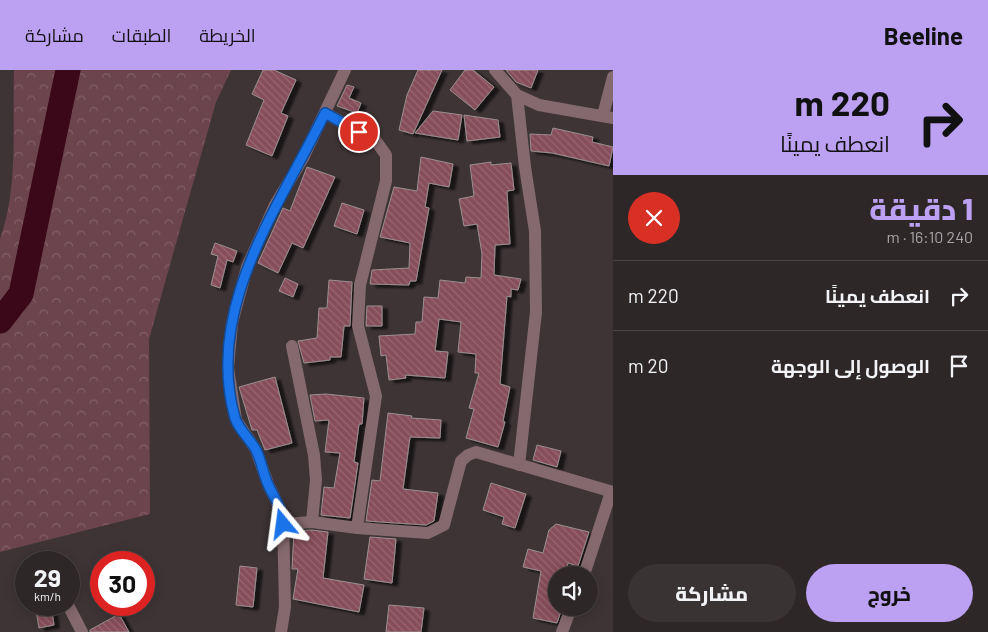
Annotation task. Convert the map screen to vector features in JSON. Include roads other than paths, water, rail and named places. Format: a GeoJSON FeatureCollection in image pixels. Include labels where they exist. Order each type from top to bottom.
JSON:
{"type":"FeatureCollection","features":[{"type":"Feature","properties":{"kind":"street"},"geometry":{"type":"LineString","coordinates":[[281,632],[285,607],[283,514],[268,484],[256,450],[236,420],[228,368],[232,322],[247,267],[275,205],[303,158],[345,70]]}},
{"type":"Feature","properties":{"kind":"street"},"geometry":{"type":"LineString","coordinates":[[495,70],[517,95],[539,105],[608,116],[613,78]]}},
{"type":"Feature","properties":{"kind":"street"},"geometry":{"type":"LineString","coordinates":[[517,95],[525,168],[535,231],[536,312],[519,465]]}},
{"type":"Feature","properties":{"kind":"street"},"geometry":{"type":"LineString","coordinates":[[325,113],[376,141],[386,155],[386,181],[360,286],[358,326],[376,396],[357,528]]}},
{"type":"Feature","properties":{"kind":"street"},"geometry":{"type":"LineString","coordinates":[[292,346],[314,456],[316,480],[312,522]]}},
{"type":"Feature","properties":{"kind":"street"},"geometry":{"type":"LineString","coordinates":[[283,524],[312,522],[357,528],[428,533],[437,530],[444,525],[461,461],[468,455],[476,452],[612,492],[587,566]]}},
{"type":"Feature","properties":{"kind":"street"},"geometry":{"type":"LineString","coordinates":[[74,616],[82,632]]}},
{"type":"Feature","properties":{"kind":"street"},"geometry":{"type":"LineString","coordinates":[[562,632],[568,616]]}},
{"type":"Feature","properties":{"kind":"waterway"},"geometry":{"type":"LineString","coordinates":[[0,321],[21,294],[68,70]]}}]}
